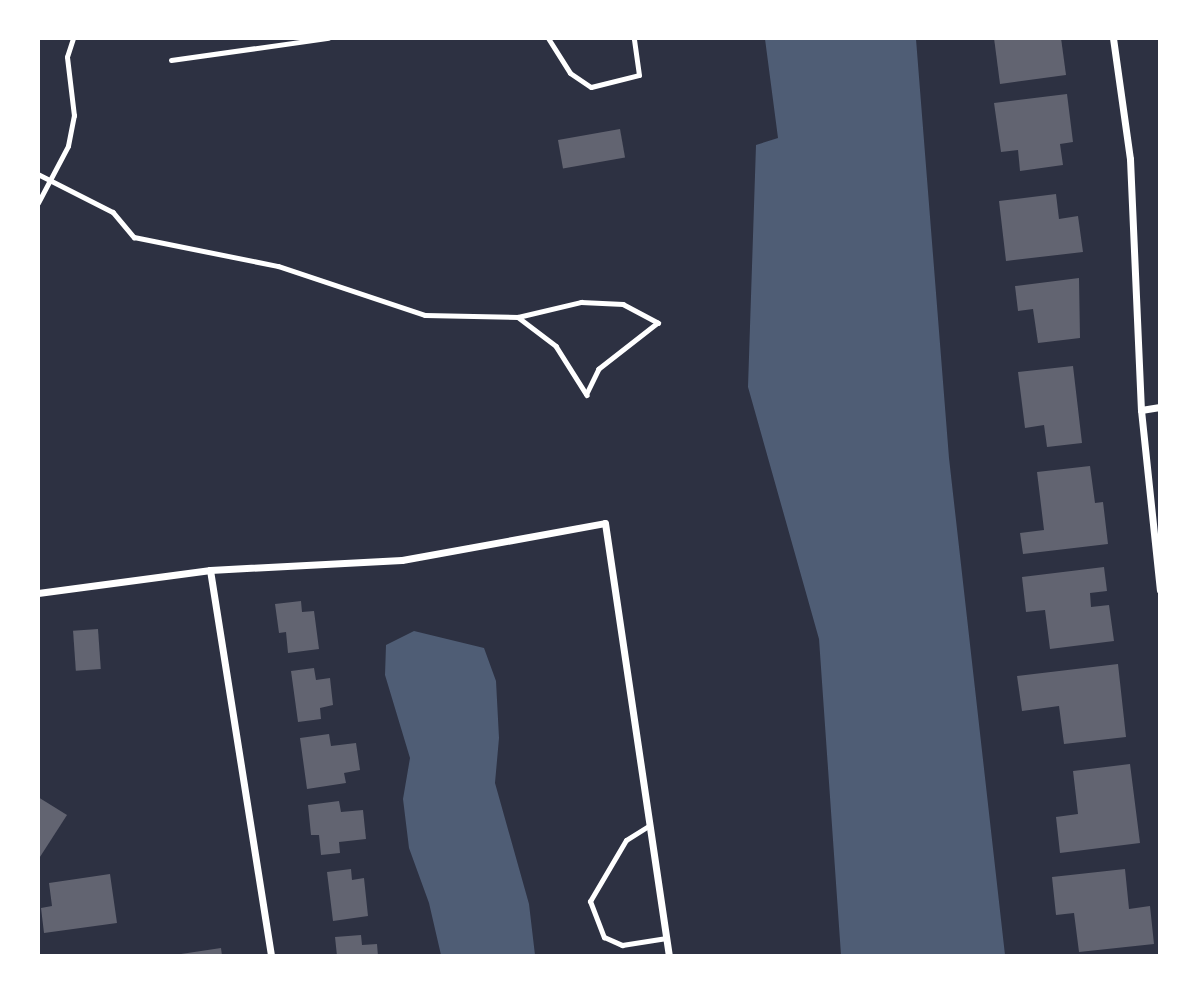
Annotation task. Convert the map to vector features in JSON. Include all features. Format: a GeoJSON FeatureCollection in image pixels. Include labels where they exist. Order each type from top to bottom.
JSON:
{"type":"FeatureCollection","features":[{"type":"Feature","properties":{"kind":"street"},"geometry":{"type":"LineString","coordinates":[[1112,38],[1130,159],[1141,410],[1160,590]]}},
{"type":"Feature","properties":{"kind":"street"},"geometry":{"type":"LineString","coordinates":[[1141,410],[1160,407]]}},
{"type":"Feature","properties":{"kind":"street"},"geometry":{"type":"LineString","coordinates":[[38,593],[210,570],[402,561],[604,523],[669,956]]}},
{"type":"Feature","properties":{"kind":"street"},"geometry":{"type":"LineString","coordinates":[[210,570],[271,956]]}},
{"type":"Feature","properties":{"kind":"lane"},"geometry":{"type":"LineString","coordinates":[[171,60],[328,38]]}},
{"type":"Feature","properties":{"kind":"lane"},"geometry":{"type":"LineString","coordinates":[[548,38],[570,73],[591,87],[639,75],[634,38]]}},
{"type":"Feature","properties":{"kind":"lane"},"geometry":{"type":"LineString","coordinates":[[650,825],[626,840],[590,901],[604,937],[622,945],[666,938]]}},
{"type":"Feature","properties":{"kind":"path"},"geometry":{"type":"LineString","coordinates":[[38,203],[68,146],[74,116],[67,57],[73,38]]}},
{"type":"Feature","properties":{"kind":"path"},"geometry":{"type":"LineString","coordinates":[[38,174],[53,178],[113,212],[134,237],[278,266],[425,314],[518,317],[581,302],[623,304],[658,323],[599,369],[587,395],[556,346],[518,317]]}},
{"type":"Feature","properties":{"kind":"water"},"geometry":{"type":"Polygon","coordinates":[[[765,39],[916,39],[949,458],[1005,955],[841,955],[819,639],[748,387],[756,145],[778,138],[765,39]]]}},
{"type":"Feature","properties":{"kind":"water"},"geometry":{"type":"Polygon","coordinates":[[[414,631],[484,648],[496,681],[499,738],[495,783],[529,904],[535,955],[441,955],[429,903],[409,848],[403,799],[410,758],[385,675],[386,645],[414,631]]]}},
{"type":"Feature","properties":{"kind":"building"},"geometry":{"type":"Polygon","coordinates":[[[994,38],[1061,38],[1066,75],[1000,84],[994,38]]]}},
{"type":"Feature","properties":{"kind":"building"},"geometry":{"type":"Polygon","coordinates":[[[1067,94],[1073,142],[1060,144],[1063,165],[1020,171],[1018,150],[1001,152],[994,103],[1067,94]]]}},
{"type":"Feature","properties":{"kind":"building"},"geometry":{"type":"Polygon","coordinates":[[[620,129],[625,158],[563,168],[558,140],[620,129]]]}},
{"type":"Feature","properties":{"kind":"building"},"geometry":{"type":"Polygon","coordinates":[[[1056,194],[1059,219],[1078,216],[1083,252],[1006,261],[999,201],[1056,194]]]}},
{"type":"Feature","properties":{"kind":"building"},"geometry":{"type":"Polygon","coordinates":[[[1079,278],[1080,338],[1038,343],[1033,309],[1018,311],[1015,286],[1079,278]]]}},
{"type":"Feature","properties":{"kind":"building"},"geometry":{"type":"Polygon","coordinates":[[[1073,366],[1082,443],[1047,447],[1044,425],[1025,428],[1018,372],[1073,366]]]}},
{"type":"Feature","properties":{"kind":"building"},"geometry":{"type":"Polygon","coordinates":[[[1090,466],[1095,503],[1103,502],[1108,544],[1023,554],[1020,533],[1044,530],[1037,472],[1090,466]]]}},
{"type":"Feature","properties":{"kind":"building"},"geometry":{"type":"Polygon","coordinates":[[[1104,567],[1107,591],[1090,593],[1091,607],[1109,605],[1114,641],[1050,649],[1045,610],[1026,612],[1022,577],[1104,567]]]}},
{"type":"Feature","properties":{"kind":"building"},"geometry":{"type":"Polygon","coordinates":[[[301,601],[302,612],[314,611],[319,649],[288,653],[286,632],[279,633],[275,604],[301,601]]]}},
{"type":"Feature","properties":{"kind":"building"},"geometry":{"type":"Polygon","coordinates":[[[98,629],[101,669],[76,671],[73,631],[98,629]]]}},
{"type":"Feature","properties":{"kind":"building"},"geometry":{"type":"Polygon","coordinates":[[[1118,664],[1126,737],[1064,744],[1059,706],[1022,711],[1017,676],[1118,664]]]}},
{"type":"Feature","properties":{"kind":"building"},"geometry":{"type":"Polygon","coordinates":[[[314,668],[316,680],[330,678],[333,705],[320,708],[321,719],[298,722],[291,671],[314,668]]]}},
{"type":"Feature","properties":{"kind":"building"},"geometry":{"type":"Polygon","coordinates":[[[329,734],[331,746],[356,743],[360,770],[344,773],[346,783],[307,789],[300,738],[329,734]]]}},
{"type":"Feature","properties":{"kind":"building"},"geometry":{"type":"Polygon","coordinates":[[[1130,764],[1140,843],[1060,853],[1056,817],[1078,814],[1073,771],[1130,764]]]}},
{"type":"Feature","properties":{"kind":"building"},"geometry":{"type":"Polygon","coordinates":[[[38,797],[67,815],[38,860],[38,797]]]}},
{"type":"Feature","properties":{"kind":"building"},"geometry":{"type":"Polygon","coordinates":[[[339,801],[341,812],[363,810],[366,839],[339,842],[340,853],[321,855],[319,835],[311,835],[308,805],[339,801]]]}},
{"type":"Feature","properties":{"kind":"building"},"geometry":{"type":"Polygon","coordinates":[[[351,869],[352,880],[364,878],[368,916],[333,921],[327,872],[351,869]]]}},
{"type":"Feature","properties":{"kind":"building"},"geometry":{"type":"Polygon","coordinates":[[[1125,869],[1129,909],[1150,906],[1154,944],[1079,952],[1074,913],[1056,915],[1052,877],[1125,869]]]}},
{"type":"Feature","properties":{"kind":"building"},"geometry":{"type":"Polygon","coordinates":[[[110,874],[117,923],[44,933],[41,908],[52,906],[49,883],[110,874]]]}},
{"type":"Feature","properties":{"kind":"building"},"geometry":{"type":"Polygon","coordinates":[[[361,935],[362,945],[377,944],[378,956],[337,956],[335,937],[361,935]]]}},
{"type":"Feature","properties":{"kind":"building"},"geometry":{"type":"Polygon","coordinates":[[[221,948],[222,956],[181,956],[181,954],[221,948]]]}}]}
